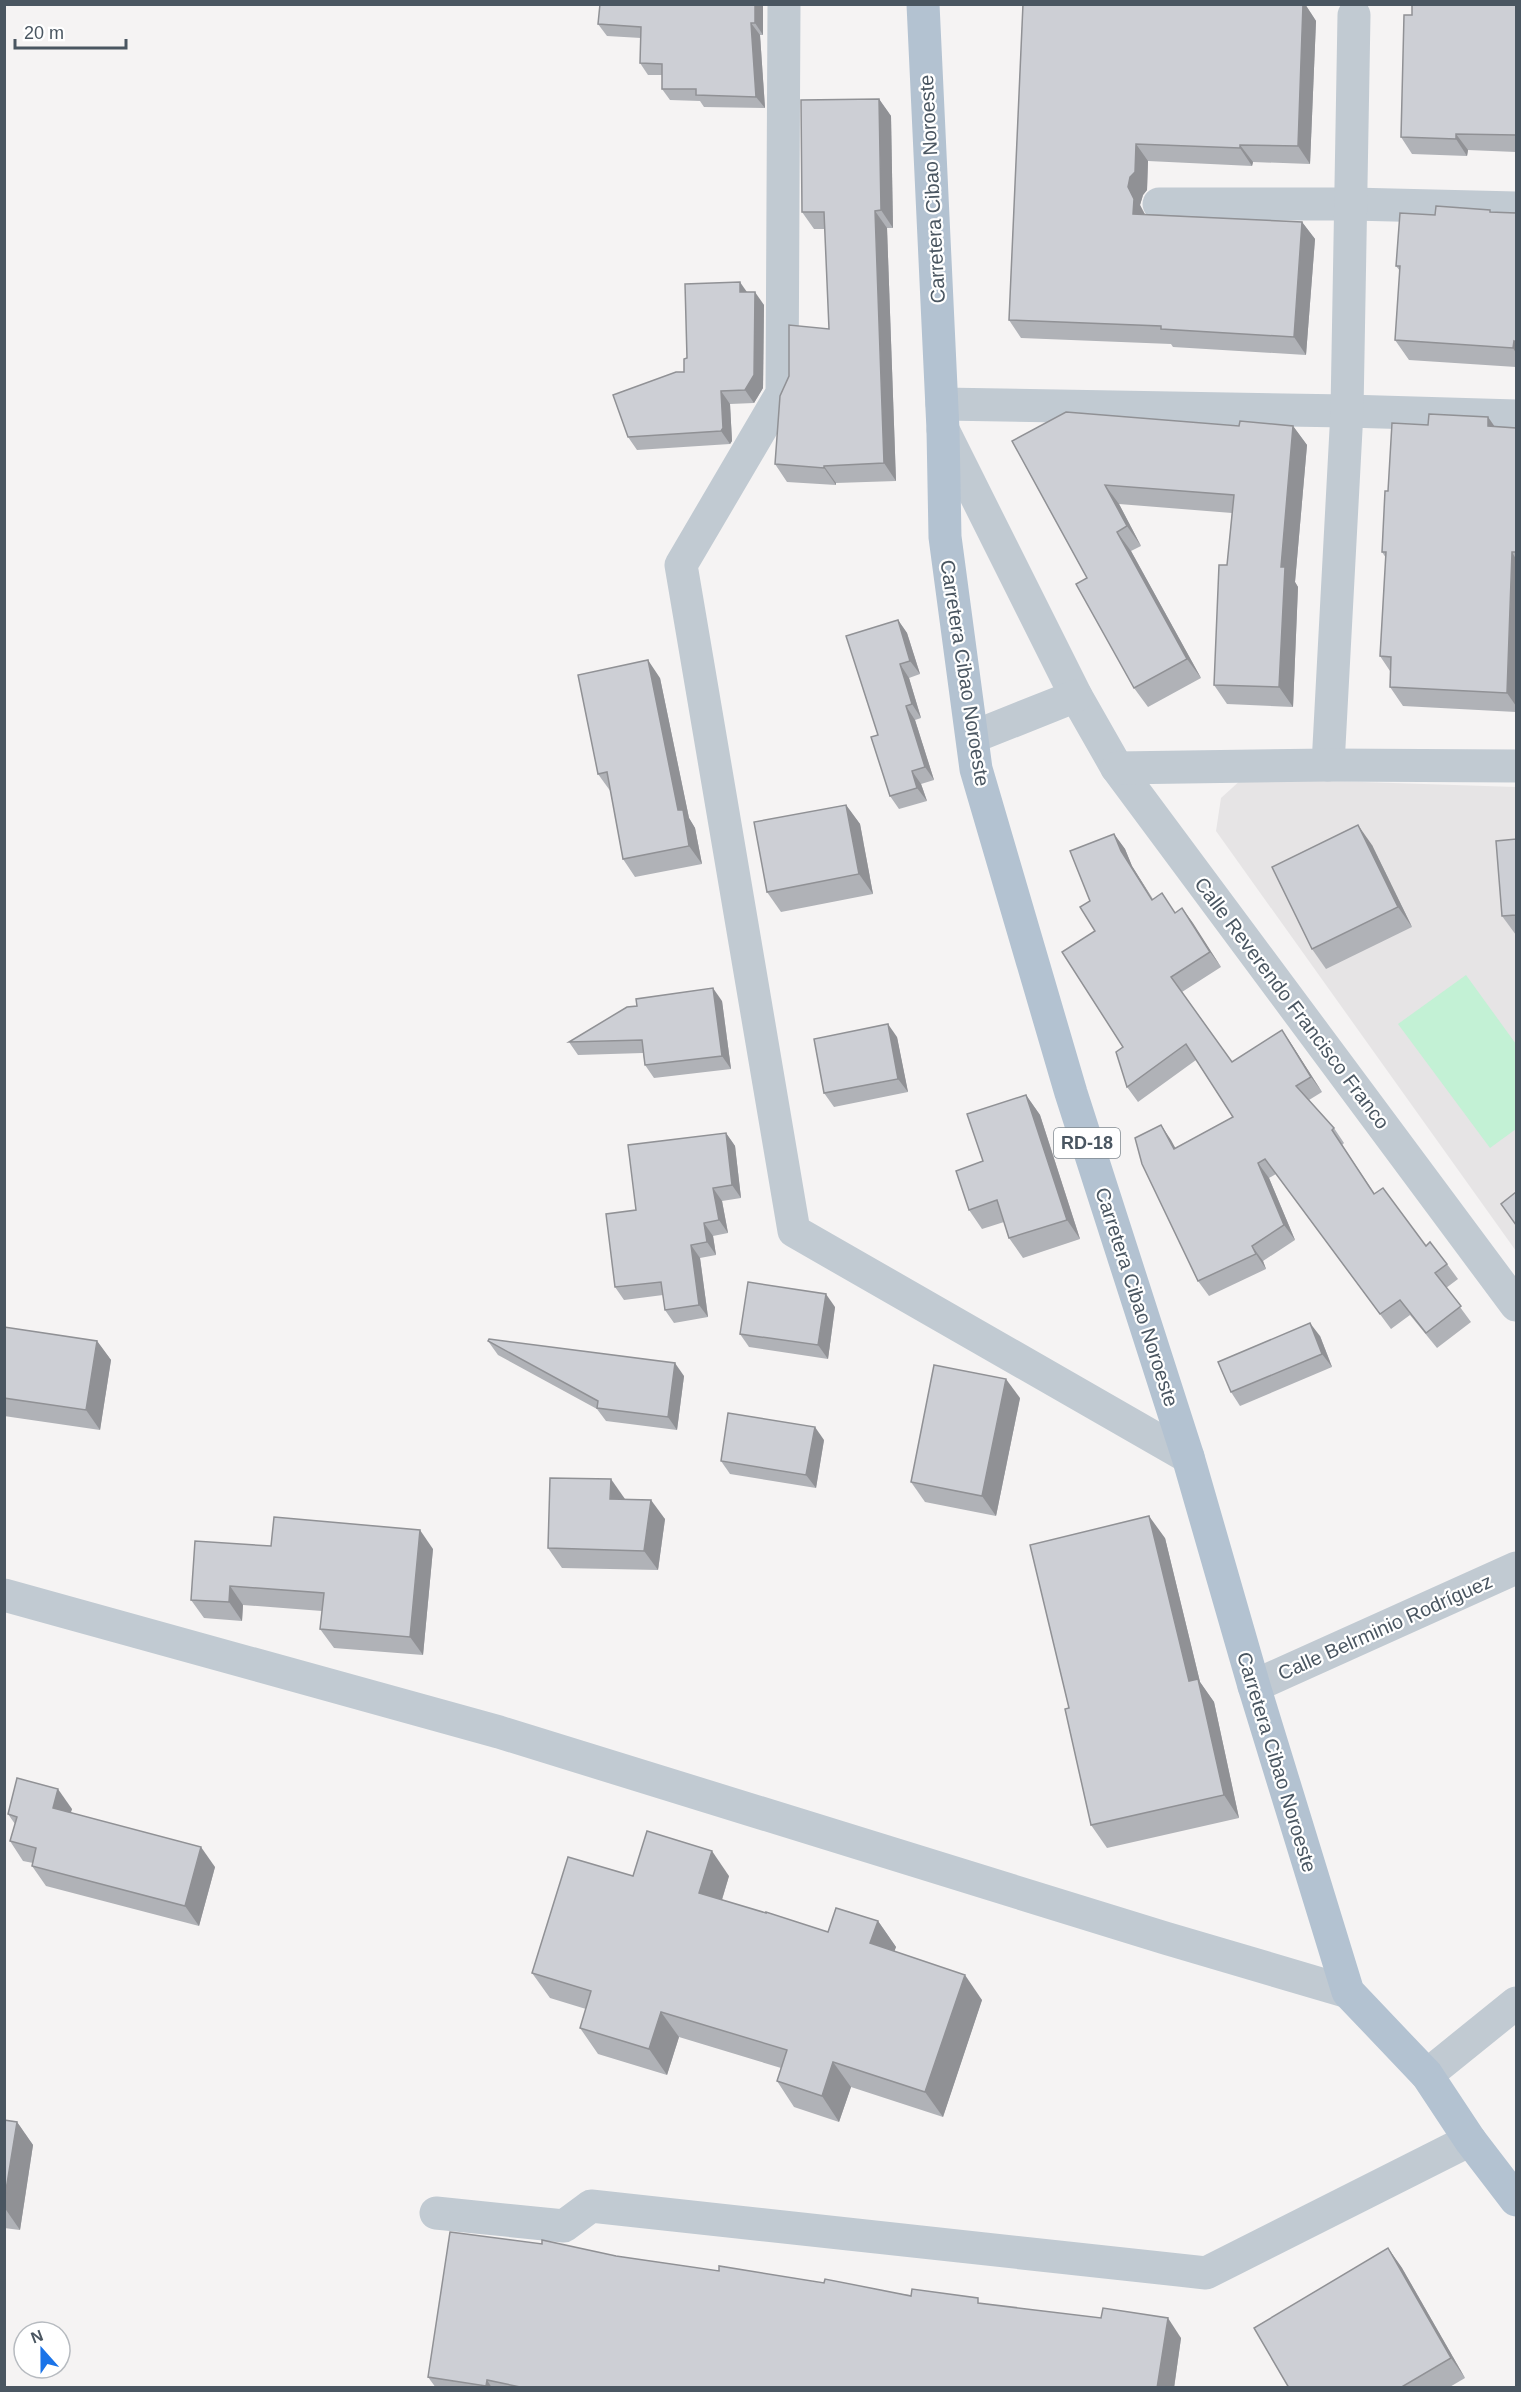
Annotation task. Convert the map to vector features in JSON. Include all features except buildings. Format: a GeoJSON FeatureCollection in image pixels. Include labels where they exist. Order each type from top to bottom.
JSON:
{"type":"FeatureCollection","features":[{"type":"Feature","properties":{"kind":"main road","name":"Carretera Cibao Noroeste"},"geometry":{"type":"LineString","coordinates":[[923,4],[942,417],[945,537],[976,768],[1071,1093],[1188,1456],[1254,1686],[1348,1992],[1427,2075],[1470,2140],[1516,2200]]}},
{"type":"Feature","properties":{"kind":"street"},"geometry":{"type":"LineString","coordinates":[[784,4],[782,393],[681,565],[794,1230],[1188,1456]]}},
{"type":"Feature","properties":{"kind":"street"},"geometry":{"type":"LineString","coordinates":[[1328,765],[1347,411],[1354,15]]}},
{"type":"Feature","properties":{"kind":"street"},"geometry":{"type":"LineString","coordinates":[[1159,204],[1352,204],[1516,208]]}},
{"type":"Feature","properties":{"kind":"street"},"geometry":{"type":"LineString","coordinates":[[942,417],[1347,411],[1516,416]]}},
{"type":"Feature","properties":{"kind":"street","name":"Calle Reverendo Francisco Franco"},"geometry":{"type":"LineString","coordinates":[[942,417],[1076,696],[1117,768],[1516,1305]]}},
{"type":"Feature","properties":{"kind":"street"},"geometry":{"type":"LineString","coordinates":[[973,737],[1076,696]]}},
{"type":"Feature","properties":{"kind":"street"},"geometry":{"type":"LineString","coordinates":[[1117,768],[1328,765],[1516,766]]}},
{"type":"Feature","properties":{"kind":"street","name":"Calle Belrminio Rodríguez"},"geometry":{"type":"LineString","coordinates":[[1254,1686],[1516,1568]]}},
{"type":"Feature","properties":{"kind":"street"},"geometry":{"type":"LineString","coordinates":[[4,1595],[499,1731],[1165,1938],[1348,1992]]}},
{"type":"Feature","properties":{"kind":"street"},"geometry":{"type":"LineString","coordinates":[[1427,2075],[1516,2003]]}},
{"type":"Feature","properties":{"kind":"street"},"geometry":{"type":"LineString","coordinates":[[436,2213],[564,2226],[591,2206],[1206,2272],[1470,2140]]}},
{"type":"Feature","properties":{"kind":"shaded area"},"geometry":{"type":"Polygon","coordinates":[[[1243,778],[1516,787],[1516,1251],[1216,831],[1221,798],[1243,778]]]}},
{"type":"Feature","properties":{"kind":"green space"},"geometry":{"type":"Polygon","coordinates":[[[1466,975],[1516,1044],[1516,1129],[1490,1148],[1398,1024],[1466,975]]]}}]}
